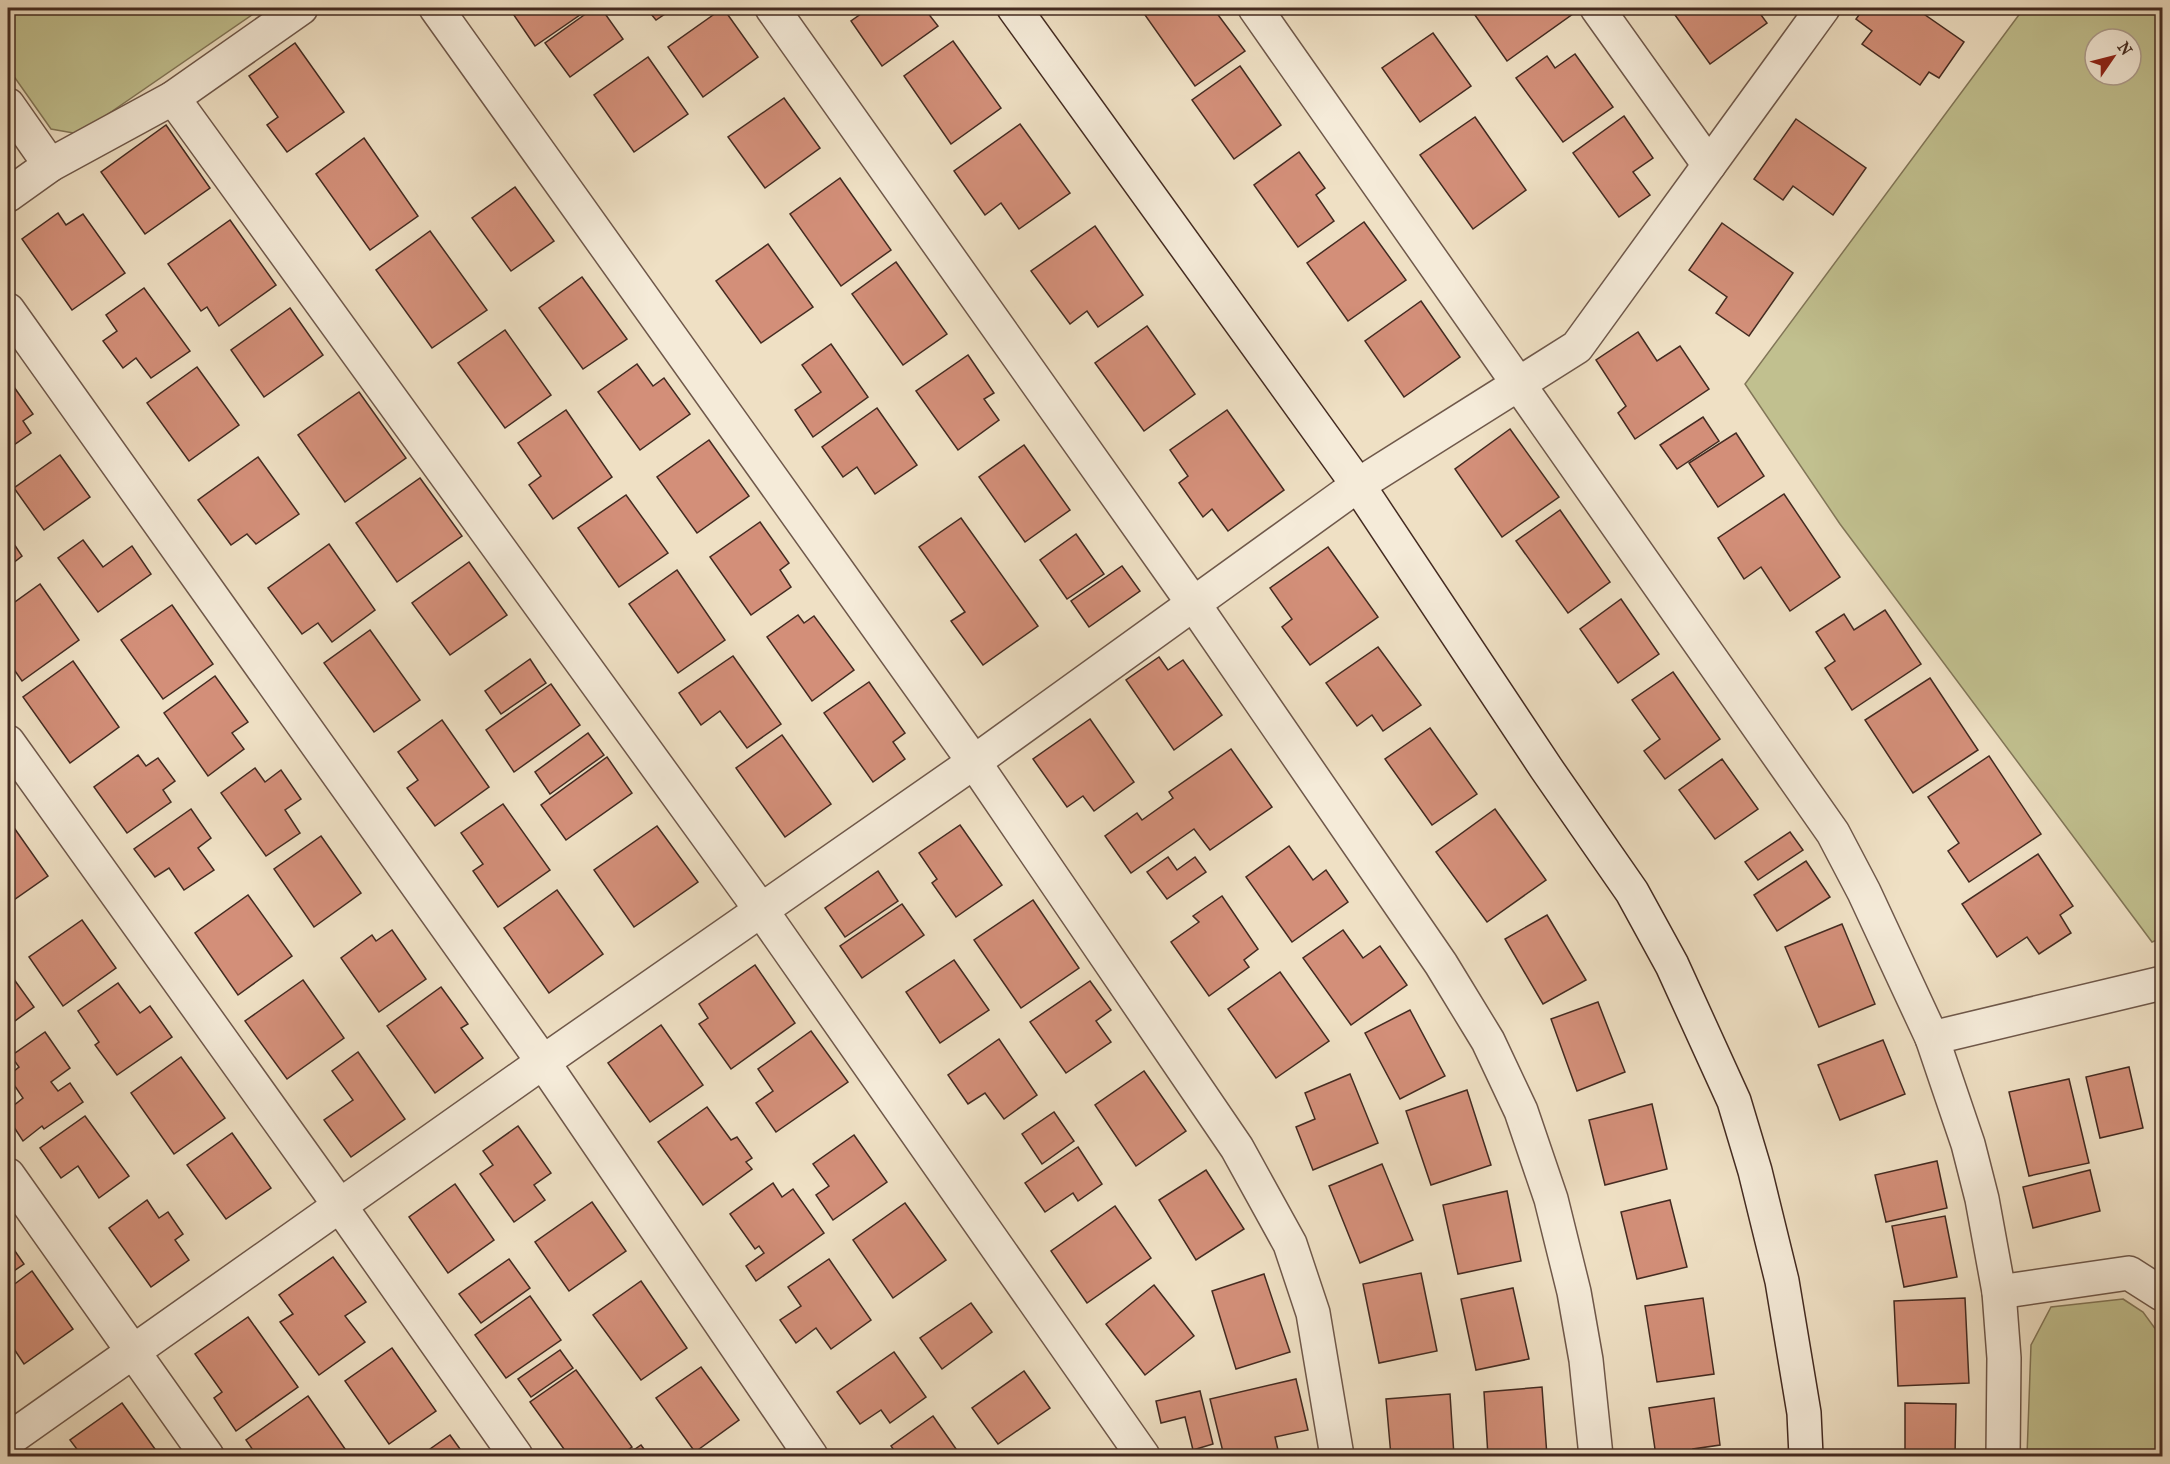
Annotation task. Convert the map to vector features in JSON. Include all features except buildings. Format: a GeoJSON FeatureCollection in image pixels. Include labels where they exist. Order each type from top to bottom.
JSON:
{"type":"FeatureCollection","features":[{"type":"Feature","properties":{"kind":"street"},"geometry":{"type":"LineString","coordinates":[[8,195],[50,165],[173,98],[301,8]]}},
{"type":"Feature","properties":{"kind":"street"},"geometry":{"type":"LineString","coordinates":[[436,8],[974,762],[1237,1148],[1290,1244],[1313,1313],[1337,1456]]}},
{"type":"Feature","properties":{"kind":"street"},"geometry":{"type":"LineString","coordinates":[[772,8],[1193,603],[1441,964],[1488,1041],[1521,1112],[1551,1199],[1575,1292],[1586,1360],[1596,1456]]}},
{"type":"Feature","properties":{"kind":"street"},"geometry":{"type":"LineString","coordinates":[[1014,8],[1358,485],[1546,768],[1632,892],[1672,965],[1734,1101],[1770,1227],[1782,1281],[1804,1413],[1806,1456]]}},
{"type":"Feature","properties":{"kind":"street"},"geometry":{"type":"LineString","coordinates":[[1255,8],[1833,832],[1932,1038],[1968,1144],[1982,1199],[1999,1292],[2004,1358],[2003,1456]]}},
{"type":"Feature","properties":{"kind":"street"},"geometry":{"type":"LineString","coordinates":[[1597,8],[1709,165]]}},
{"type":"Feature","properties":{"kind":"street"},"geometry":{"type":"LineString","coordinates":[[8,1440],[543,1062],[974,762],[1358,485],[1577,347],[1823,8]]}},
{"type":"Feature","properties":{"kind":"street"},"geometry":{"type":"LineString","coordinates":[[173,98],[761,910],[1143,1456]]}},
{"type":"Feature","properties":{"kind":"street"},"geometry":{"type":"LineString","coordinates":[[8,105],[50,165]]}},
{"type":"Feature","properties":{"kind":"street"},"geometry":{"type":"LineString","coordinates":[[8,310],[543,1062],[811,1456]]}},
{"type":"Feature","properties":{"kind":"street"},"geometry":{"type":"LineString","coordinates":[[8,742],[516,1456]]}},
{"type":"Feature","properties":{"kind":"street"},"geometry":{"type":"LineString","coordinates":[[1932,1038],[2163,983]]}},
{"type":"Feature","properties":{"kind":"street"},"geometry":{"type":"LineString","coordinates":[[8,1175],[207,1456]]}},
{"type":"Feature","properties":{"kind":"street"},"geometry":{"type":"LineString","coordinates":[[1999,1292],[2129,1273],[2163,1294]]}},
{"type":"Feature","properties":{"kind":"shaded area"},"geometry":{"type":"Polygon","coordinates":[[[8,8],[262,8],[79,134],[51,129],[8,68],[8,8]]]}},
{"type":"Feature","properties":{"kind":"shaded area"},"geometry":{"type":"Polygon","coordinates":[[[2024,8],[2162,8],[2162,938],[2152,942],[1840,524],[1745,384],[2024,8]]]}},
{"type":"Feature","properties":{"kind":"shaded area"},"geometry":{"type":"Polygon","coordinates":[[[2123,1299],[2143,1312],[2162,1338],[2162,1456],[2027,1456],[2031,1345],[2051,1307],[2123,1299]]]}}]}
